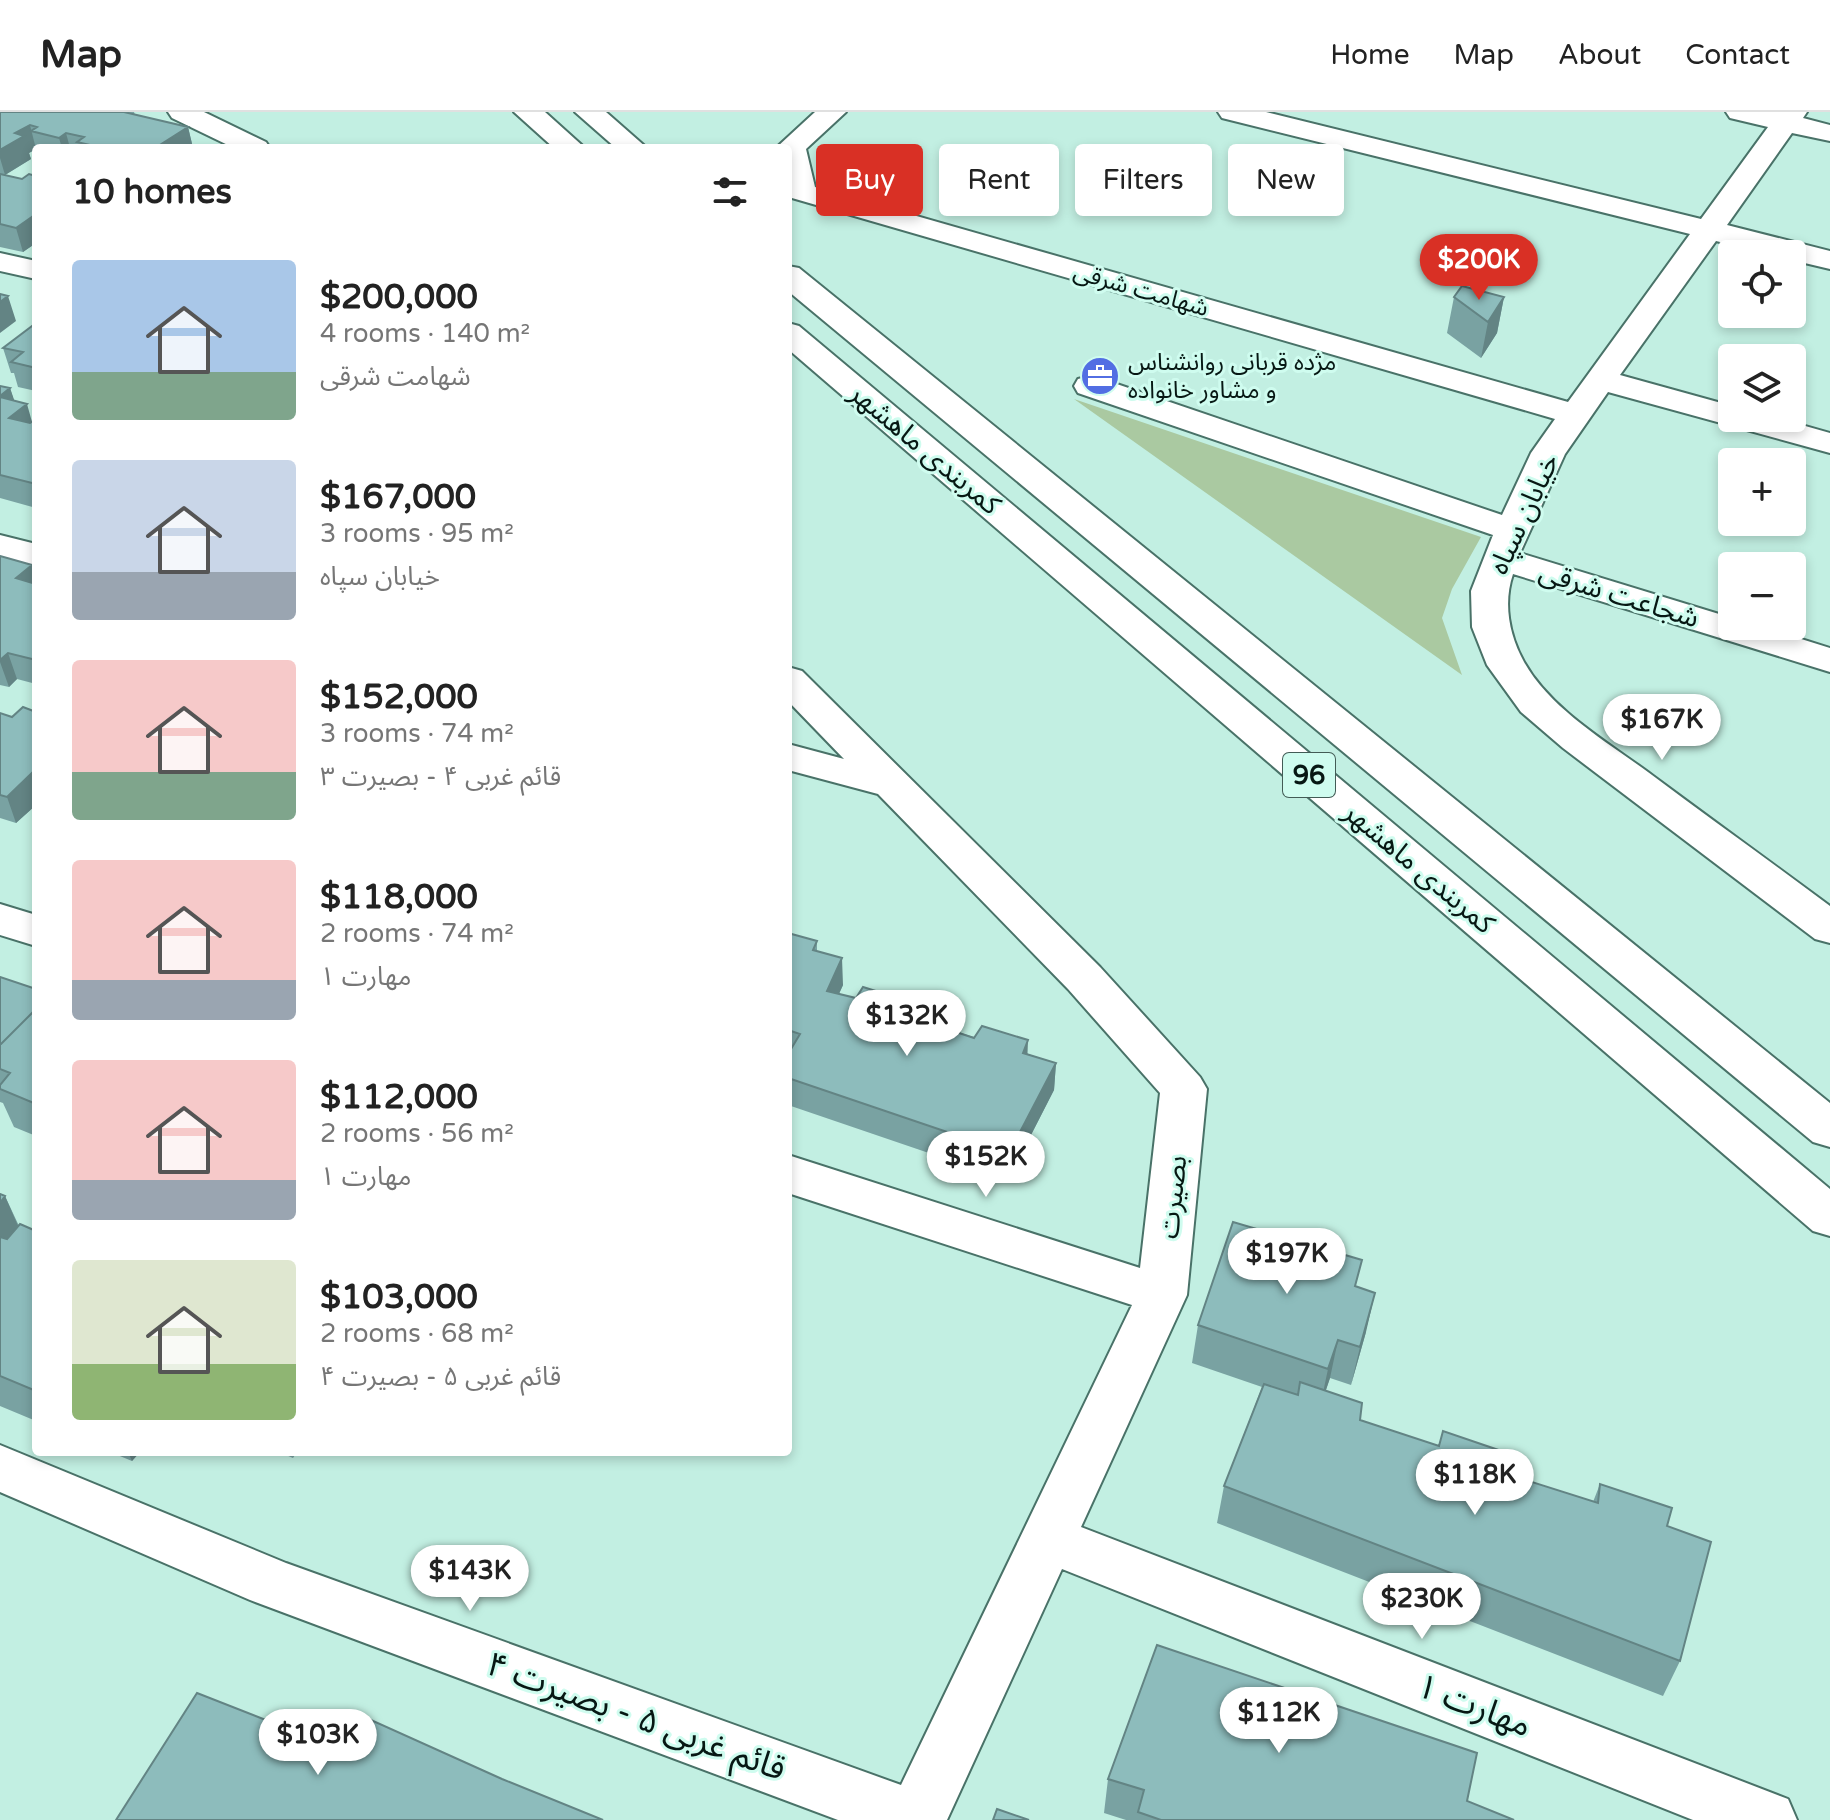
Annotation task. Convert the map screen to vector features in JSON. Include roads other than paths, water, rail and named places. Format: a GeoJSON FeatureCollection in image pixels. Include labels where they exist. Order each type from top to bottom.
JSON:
{"type":"FeatureCollection","features":[{"type":"Feature","properties":{"kind":"street"},"geometry":{"type":"LineString","coordinates":[[182,112],[248,144]]}},
{"type":"Feature","properties":{"kind":"street"},"geometry":{"type":"LineString","coordinates":[[528,112],[566,144]]}},
{"type":"Feature","properties":{"kind":"street"},"geometry":{"type":"LineString","coordinates":[[589,112],[628,144]]}},
{"type":"Feature","properties":{"kind":"street","name":"شهامت شرقی"},"geometry":{"type":"LineString","coordinates":[[792,146],[832,112]]}},
{"type":"Feature","properties":{"kind":"street"},"geometry":{"type":"LineString","coordinates":[[1232,112],[1830,260]]}},
{"type":"Feature","properties":{"kind":"street"},"geometry":{"type":"LineString","coordinates":[[1740,112],[1789,118],[1830,133]]}},
{"type":"Feature","properties":{"kind":"street","name":"خیابان سپاه"},"geometry":{"type":"LineString","coordinates":[[1789,118],[1548,453],[1506,544],[1489,591],[1491,627],[1506,665],[1535,703],[1577,739],[1830,928]]}},
{"type":"Feature","properties":{"kind":"street","name":"شهامت شرقی"},"geometry":{"type":"LineString","coordinates":[[792,151],[802,192],[1576,415]]}},
{"type":"Feature","properties":{"kind":"street"},"geometry":{"type":"LineString","coordinates":[[0,262],[32,269]]}},
{"type":"Feature","properties":{"kind":"street","name":"کمربندی ماهشهر"},"geometry":{"type":"LineString","coordinates":[[792,278],[1830,1129]]}},
{"type":"Feature","properties":{"kind":"street","name":"کمربندی ماهشهر"},"geometry":{"type":"LineString","coordinates":[[792,336],[1830,1217]]}},
{"type":"Feature","properties":{"kind":"street"},"geometry":{"type":"LineString","coordinates":[[1601,380],[1718,412]]}},
{"type":"Feature","properties":{"kind":"street","name":"شجاعت شرقی"},"geometry":{"type":"LineString","coordinates":[[1090,386],[1506,544],[1830,660]]}},
{"type":"Feature","properties":{"kind":"street"},"geometry":{"type":"LineString","coordinates":[[1790,432],[1830,443]]}},
{"type":"Feature","properties":{"kind":"street"},"geometry":{"type":"LineString","coordinates":[[0,546],[32,554]]}},
{"type":"Feature","properties":{"kind":"street","name":"بصیرت"},"geometry":{"type":"LineString","coordinates":[[792,683],[1084,978],[1184,1089],[1162,1295],[916,1820]]}},
{"type":"Feature","properties":{"kind":"street"},"geometry":{"type":"LineString","coordinates":[[792,758],[893,785]]}},
{"type":"Feature","properties":{"kind":"street"},"geometry":{"type":"LineString","coordinates":[[0,919],[32,930]]}},
{"type":"Feature","properties":{"kind":"street"},"geometry":{"type":"LineString","coordinates":[[792,1175],[1162,1295]]}},
{"type":"Feature","properties":{"kind":"street","name":"قائم غربی ۵ - بصیرت ۴"},"geometry":{"type":"LineString","coordinates":[[0,1468],[270,1582],[916,1820]]}},
{"type":"Feature","properties":{"kind":"street","name":"مهارت ۱"},"geometry":{"type":"LineString","coordinates":[[1048,1539],[1767,1820]]}},
{"type":"Feature","properties":{"kind":"place","name":"مژده قربانی روانشناس و مشاور خانواده"},"geometry":{"type":"Point","coordinates":[1100,376]}}]}
